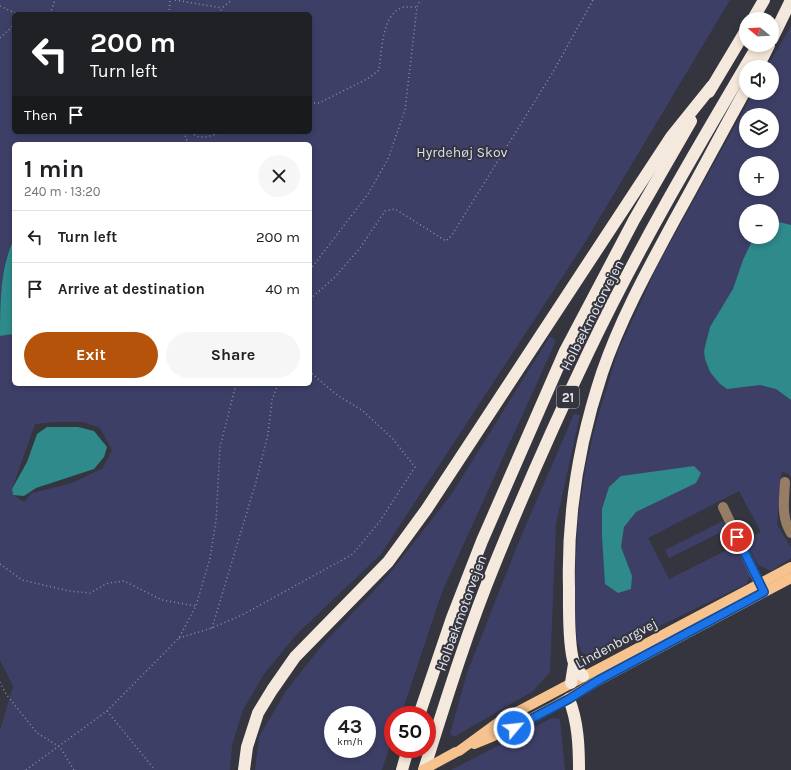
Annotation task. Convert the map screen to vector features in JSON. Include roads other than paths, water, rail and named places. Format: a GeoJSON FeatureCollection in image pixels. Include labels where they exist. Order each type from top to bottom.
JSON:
{"type":"FeatureCollection","features":[{"type":"Feature","properties":{"kind":"highway"},"geometry":{"type":"LineString","coordinates":[[757,12],[764,0]]}},
{"type":"Feature","properties":{"kind":"highway"},"geometry":{"type":"LineString","coordinates":[[779,14],[789,0]]}},
{"type":"Feature","properties":{"kind":"highway"},"geometry":{"type":"LineString","coordinates":[[779,23],[789,0]]}},
{"type":"Feature","properties":{"kind":"highway","name":"Holbækmotorvejen"},"geometry":{"type":"LineString","coordinates":[[422,706],[452,618],[482,541],[521,448],[565,351],[634,220],[739,42]]}},
{"type":"Feature","properties":{"kind":"highway","name":"Holbækmotorvejen"},"geometry":{"type":"LineString","coordinates":[[423,770],[457,666],[493,570],[548,439],[590,350],[643,247],[693,155],[754,52]]}},
{"type":"Feature","properties":{"kind":"highway"},"geometry":{"type":"LineString","coordinates":[[244,770],[247,747],[258,713],[272,690],[295,657],[392,556],[426,510],[671,137],[712,86]]}},
{"type":"Feature","properties":{"kind":"highway"},"geometry":{"type":"LineString","coordinates":[[571,683],[574,664],[569,616],[568,571],[571,520],[579,463],[590,414],[600,379],[648,267],[740,100]]}},
{"type":"Feature","properties":{"kind":"highway"},"geometry":{"type":"LineString","coordinates":[[574,664],[583,676]]}},
{"type":"Feature","properties":{"kind":"highway"},"geometry":{"type":"LineString","coordinates":[[563,694],[574,713],[579,746],[579,770]]}},
{"type":"Feature","properties":{"kind":"highway"},"geometry":{"type":"LineString","coordinates":[[402,770],[405,758]]}},
{"type":"Feature","properties":{"kind":"main road","name":"Lindenborgvej"},"geometry":{"type":"LineString","coordinates":[[458,751],[500,721],[599,680],[762,588],[791,567]]}},
{"type":"Feature","properties":{"kind":"main road","name":"Lindenborgvej"},"geometry":{"type":"LineString","coordinates":[[571,683],[762,588],[791,578]]}},
{"type":"Feature","properties":{"kind":"main road"},"geometry":{"type":"LineString","coordinates":[[563,694],[571,683]]}},
{"type":"Feature","properties":{"kind":"main road","name":"Lindenborgvej"},"geometry":{"type":"LineString","coordinates":[[423,770],[458,751],[514,728],[563,694]]}},
{"type":"Feature","properties":{"kind":"lane"},"geometry":{"type":"LineString","coordinates":[[785,482],[783,511],[785,524],[791,534]]}},
{"type":"Feature","properties":{"kind":"lane"},"geometry":{"type":"LineString","coordinates":[[723,507],[762,588]]}},
{"type":"Feature","properties":{"kind":"park label","name":"Hyrdehøj Skov"},"geometry":{"type":"Point","coordinates":[462,152]}}]}
